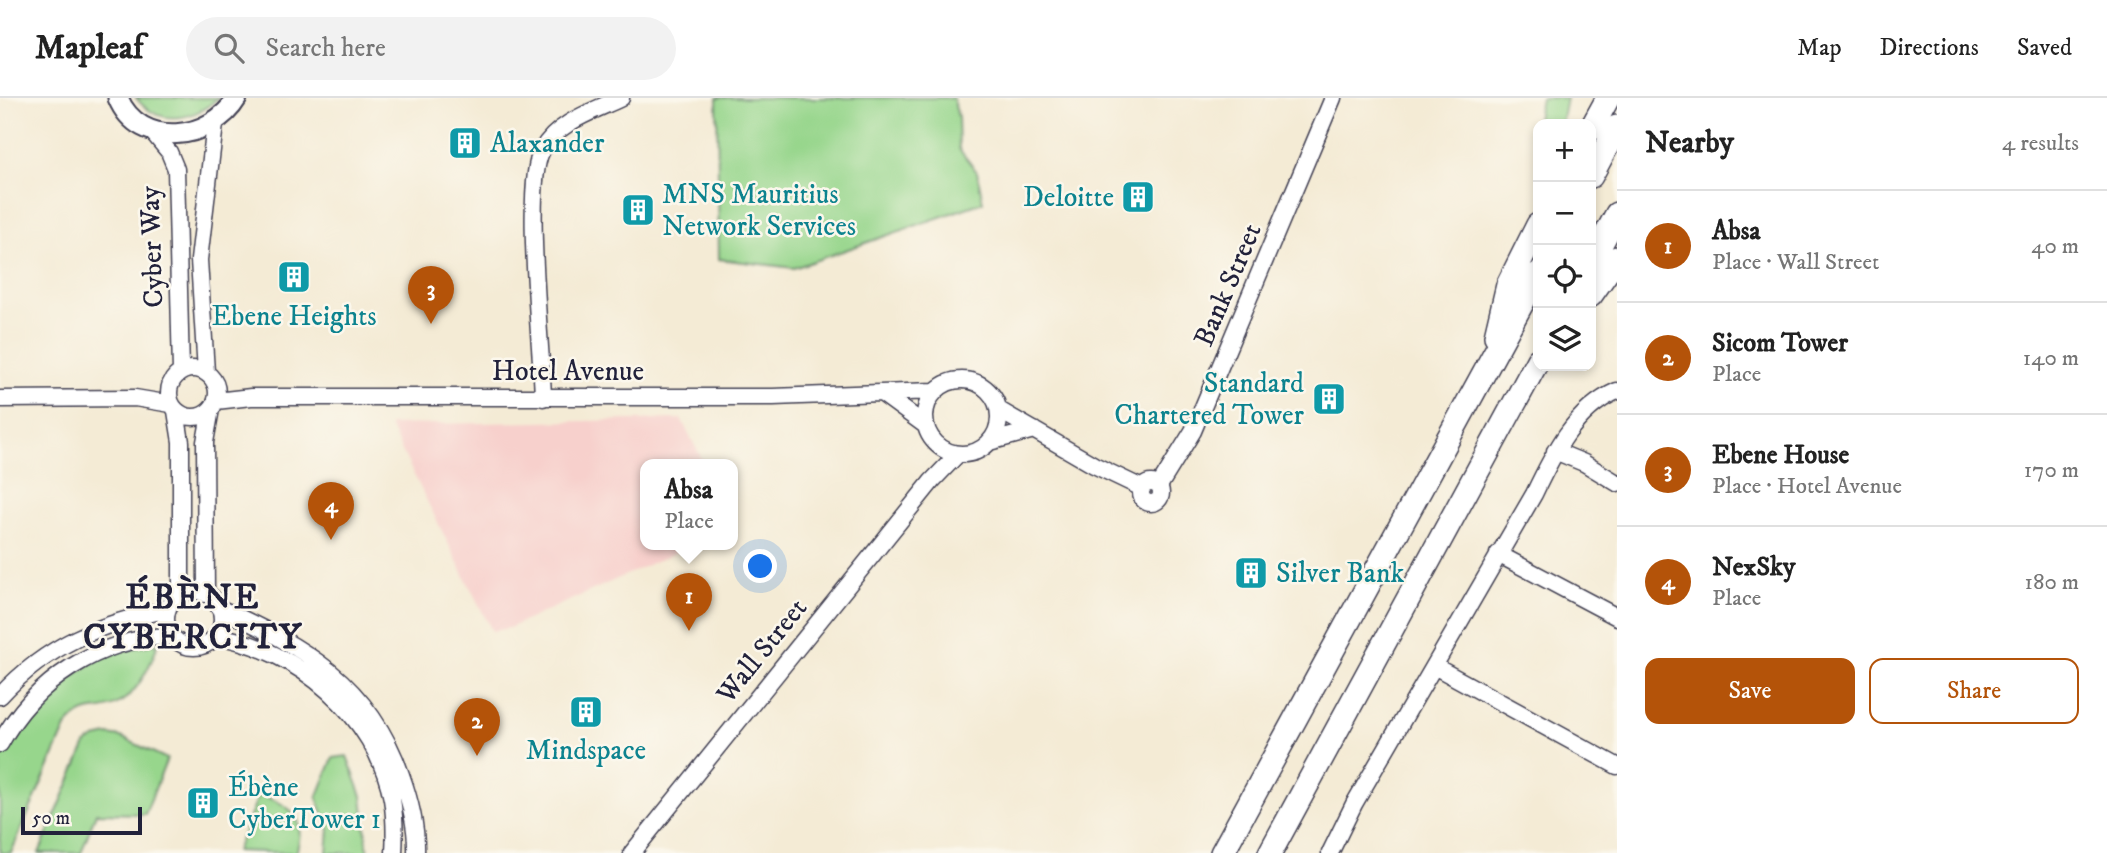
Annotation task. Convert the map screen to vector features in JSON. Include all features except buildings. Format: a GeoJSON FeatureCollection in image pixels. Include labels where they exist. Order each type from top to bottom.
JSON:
{"type":"FeatureCollection","features":[{"type":"Feature","properties":{"kind":"highway"},"geometry":{"type":"LineString","coordinates":[[1596,120],[1608,98]]}},
{"type":"Feature","properties":{"kind":"highway"},"geometry":{"type":"LineString","coordinates":[[1596,167],[1617,127]]}},
{"type":"Feature","properties":{"kind":"highway"},"geometry":{"type":"LineString","coordinates":[[1596,253],[1617,214]]}},
{"type":"Feature","properties":{"kind":"highway"},"geometry":{"type":"LineString","coordinates":[[1488,369],[1508,285],[1533,235]]}},
{"type":"Feature","properties":{"kind":"highway"},"geometry":{"type":"LineString","coordinates":[[1596,288],[1617,258]]}},
{"type":"Feature","properties":{"kind":"highway"},"geometry":{"type":"LineString","coordinates":[[1222,853],[1533,284]]}},
{"type":"Feature","properties":{"kind":"highway"},"geometry":{"type":"LineString","coordinates":[[1270,853],[1533,369]]}},
{"type":"Feature","properties":{"kind":"highway"},"geometry":{"type":"LineString","coordinates":[[1496,438],[1541,371]]}},
{"type":"Feature","properties":{"kind":"main road"},"geometry":{"type":"LineString","coordinates":[[117,100],[133,118],[150,129],[172,135],[183,134],[255,98]]}},
{"type":"Feature","properties":{"kind":"street"},"geometry":{"type":"LineString","coordinates":[[543,398],[534,213],[535,175],[541,152],[553,135],[575,119],[621,98]]}},
{"type":"Feature","properties":{"kind":"street","name":"Bank Street"},"geometry":{"type":"LineString","coordinates":[[1034,430],[1094,465],[1150,487],[1193,431],[1333,98]]}},
{"type":"Feature","properties":{"kind":"street","name":"Cyber Way"},"geometry":{"type":"LineString","coordinates":[[206,594],[205,442],[212,392],[199,260],[227,111]]}},
{"type":"Feature","properties":{"kind":"street","name":"Cyber Way"},"geometry":{"type":"LineString","coordinates":[[150,129],[169,152],[176,169],[176,376]]}},
{"type":"Feature","properties":{"kind":"street"},"geometry":{"type":"LineString","coordinates":[[0,399],[135,398],[173,407],[190,417],[205,414],[212,392],[190,368],[135,398]]}},
{"type":"Feature","properties":{"kind":"street"},"geometry":{"type":"LineString","coordinates":[[176,376],[173,407],[181,442],[181,594]]}},
{"type":"Feature","properties":{"kind":"street"},"geometry":{"type":"LineString","coordinates":[[925,425],[928,401],[934,391],[954,380],[966,380],[988,390],[999,410],[1034,430]]}},
{"type":"Feature","properties":{"kind":"street","name":"Hotel Avenue"},"geometry":{"type":"LineString","coordinates":[[212,392],[251,397],[543,398],[884,395],[934,391]]}},
{"type":"Feature","properties":{"kind":"street"},"geometry":{"type":"LineString","coordinates":[[1330,853],[1354,804],[1534,494],[1555,451],[1580,416],[1602,398],[1617,391]]}},
{"type":"Feature","properties":{"kind":"street"},"geometry":{"type":"LineString","coordinates":[[884,395],[925,425],[937,445],[958,454],[981,449],[989,442],[996,432],[999,410]]}},
{"type":"Feature","properties":{"kind":"street"},"geometry":{"type":"LineString","coordinates":[[989,442],[1034,430]]}},
{"type":"Feature","properties":{"kind":"street"},"geometry":{"type":"LineString","coordinates":[[932,481],[937,445]]}},
{"type":"Feature","properties":{"kind":"street"},"geometry":{"type":"LineString","coordinates":[[1555,451],[1584,463],[1617,483]]}},
{"type":"Feature","properties":{"kind":"street","name":"Wall Street"},"geometry":{"type":"LineString","coordinates":[[632,853],[932,481],[958,454]]}},
{"type":"Feature","properties":{"kind":"street"},"geometry":{"type":"LineString","coordinates":[[1498,554],[1617,617]]}},
{"type":"Feature","properties":{"kind":"street"},"geometry":{"type":"LineString","coordinates":[[219,608],[221,622],[216,636],[195,647],[179,643],[171,636],[166,625],[167,610],[181,594],[206,594],[219,608],[328,667],[359,698],[377,723],[396,761],[412,810],[416,853]]}},
{"type":"Feature","properties":{"kind":"street"},"geometry":{"type":"LineString","coordinates":[[0,696],[38,660],[70,639],[127,618],[167,610]]}},
{"type":"Feature","properties":{"kind":"street"},"geometry":{"type":"LineString","coordinates":[[0,744],[32,696],[64,671],[117,644],[171,636]]}},
{"type":"Feature","properties":{"kind":"street"},"geometry":{"type":"LineString","coordinates":[[216,636],[268,650],[302,669],[365,733],[379,760],[392,798],[394,853]]}},
{"type":"Feature","properties":{"kind":"street"},"geometry":{"type":"LineString","coordinates":[[1434,666],[1617,766]]}},
{"type":"Feature","properties":{"kind":"shaded area"},"geometry":{"type":"Polygon","coordinates":[[[681,419],[702,459],[640,459],[640,550],[681,550],[509,628],[492,631],[389,425],[681,419]]]}},
{"type":"Feature","properties":{"kind":"green space"},"geometry":{"type":"Polygon","coordinates":[[[136,98],[218,98],[198,112],[176,118],[155,113],[136,98]]]}},
{"type":"Feature","properties":{"kind":"green space"},"geometry":{"type":"Polygon","coordinates":[[[717,98],[953,98],[958,117],[959,149],[977,172],[983,202],[794,268],[719,259],[717,98]]]}},
{"type":"Feature","properties":{"kind":"green space"},"geometry":{"type":"Polygon","coordinates":[[[1541,98],[1566,98],[1562,119],[1537,119],[1541,98]]]}},
{"type":"Feature","properties":{"kind":"green space"},"geometry":{"type":"Polygon","coordinates":[[[158,643],[143,677],[126,698],[112,707],[86,711],[66,727],[11,853],[0,853],[0,761],[5,747],[16,731],[45,699],[96,661],[116,652],[158,643]]]}},
{"type":"Feature","properties":{"kind":"green space"},"geometry":{"type":"Polygon","coordinates":[[[108,735],[121,737],[167,759],[145,814],[96,813],[81,853],[39,853],[86,744],[95,738],[108,735]]]}},
{"type":"Feature","properties":{"kind":"green space"},"geometry":{"type":"Polygon","coordinates":[[[347,756],[362,796],[368,853],[327,853],[329,829],[317,798],[333,758],[347,756]]]}},
{"type":"Feature","properties":{"kind":"green space"},"geometry":{"type":"Polygon","coordinates":[[[259,794],[280,803],[294,814],[300,829],[296,853],[236,851],[259,794]]]}},
{"type":"Feature","properties":{"kind":"place","name":"Alaxander"},"geometry":{"type":"Point","coordinates":[465,143]}},
{"type":"Feature","properties":{"kind":"place","name":"Deloitte"},"geometry":{"type":"Point","coordinates":[1138,197]}},
{"type":"Feature","properties":{"kind":"place","name":"MNS Mauritius Network Services"},"geometry":{"type":"Point","coordinates":[638,210]}},
{"type":"Feature","properties":{"kind":"place","name":"Ebene Heights"},"geometry":{"type":"Point","coordinates":[294,277]}},
{"type":"Feature","properties":{"kind":"place","name":"Ebene House"},"geometry":{"type":"Point","coordinates":[431,324]}},
{"type":"Feature","properties":{"kind":"place","name":"Standard Chartered Tower"},"geometry":{"type":"Point","coordinates":[1329,399]}},
{"type":"Feature","properties":{"kind":"place","name":"NexSky"},"geometry":{"type":"Point","coordinates":[331,540]}},
{"type":"Feature","properties":{"kind":"place","name":"Silver Bank"},"geometry":{"type":"Point","coordinates":[1251,573]}},
{"type":"Feature","properties":{"kind":"place","name":"Absa"},"geometry":{"type":"Point","coordinates":[689,631]}},
{"type":"Feature","properties":{"kind":"place","name":"Mindspace"},"geometry":{"type":"Point","coordinates":[586,712]}},
{"type":"Feature","properties":{"kind":"place","name":"Sicom Tower"},"geometry":{"type":"Point","coordinates":[477,756]}},
{"type":"Feature","properties":{"kind":"place","name":"Ébène CyberTower 1"},"geometry":{"type":"Point","coordinates":[203,803]}},
{"type":"Feature","properties":{"kind":"district","name":"ÉBÈNE CYBERCITY"},"geometry":{"type":"Point","coordinates":[193,618]}}]}
